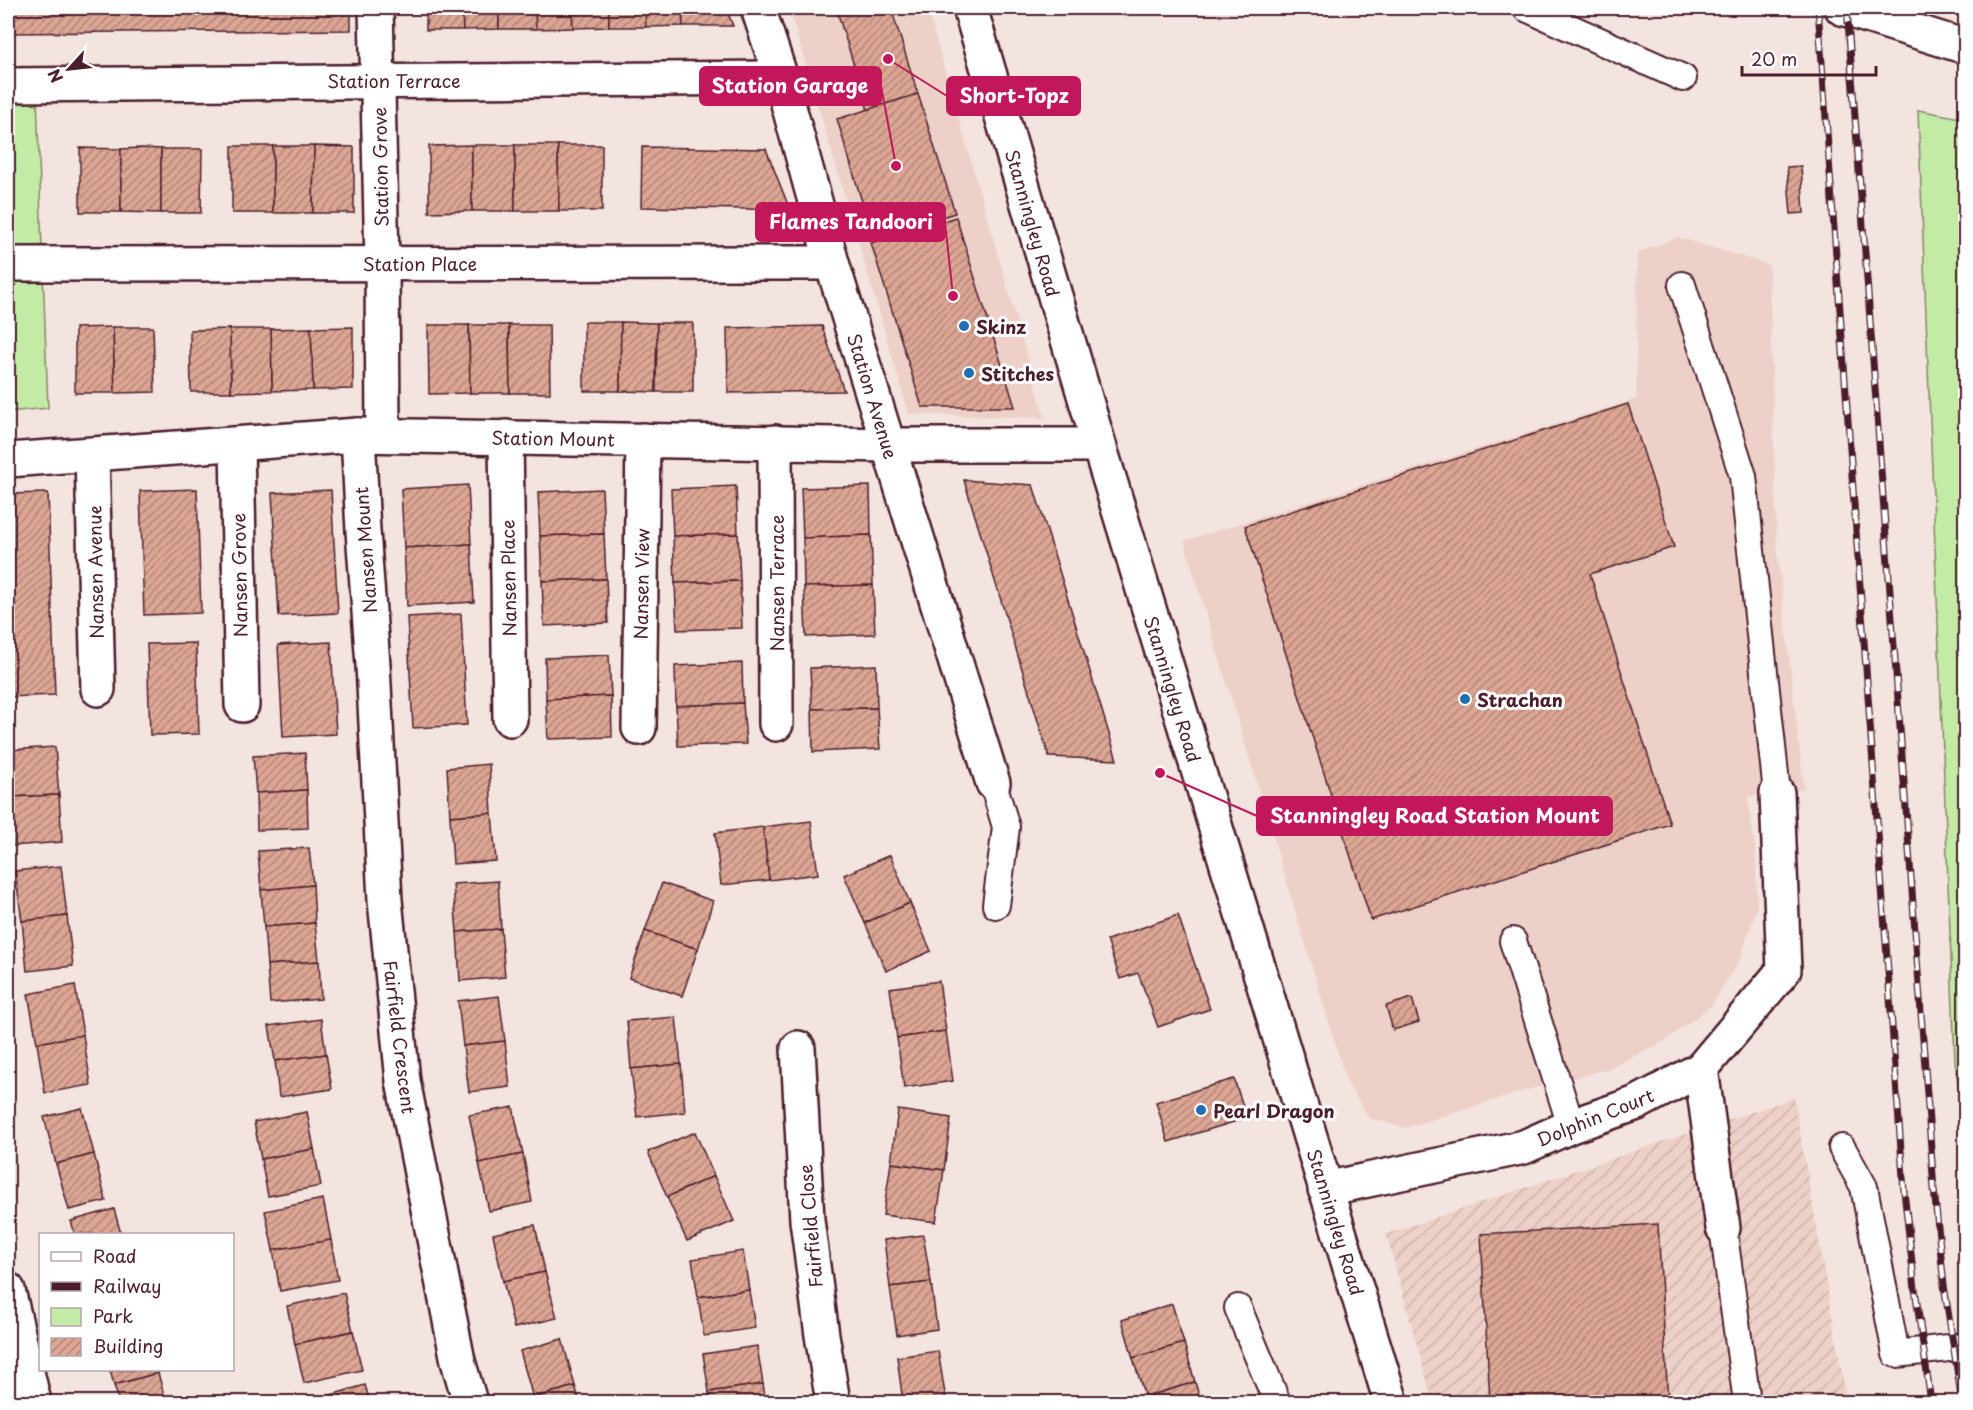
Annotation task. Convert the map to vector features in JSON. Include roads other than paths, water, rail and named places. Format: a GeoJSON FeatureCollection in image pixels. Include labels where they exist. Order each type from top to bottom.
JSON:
{"type":"FeatureCollection","features":[{"type":"Feature","properties":{"kind":"street","name":"Station Grove"},"geometry":{"type":"LineString","coordinates":[[371,435],[382,263],[376,8]]}},
{"type":"Feature","properties":{"kind":"street","name":"Station Avenue"},"geometry":{"type":"LineString","coordinates":[[758,8],[781,78],[832,263],[993,783]]}},
{"type":"Feature","properties":{"kind":"street","name":"Stanningley Road"},"geometry":{"type":"LineString","coordinates":[[970,8],[1099,445],[1392,1402]]}},
{"type":"Feature","properties":{"kind":"street"},"geometry":{"type":"LineString","coordinates":[[1842,8],[1965,47]]}},
{"type":"Feature","properties":{"kind":"street","name":"Station Terrace"},"geometry":{"type":"LineString","coordinates":[[8,85],[781,78]]}},
{"type":"Feature","properties":{"kind":"street","name":"Station Place"},"geometry":{"type":"LineString","coordinates":[[8,264],[832,263]]}},
{"type":"Feature","properties":{"kind":"street","name":"Station Mount"},"geometry":{"type":"LineString","coordinates":[[8,460],[371,435],[889,445],[1099,445]]}},
{"type":"Feature","properties":{"kind":"street","name":"Nansen Mount"},"geometry":{"type":"LineString","coordinates":[[371,435],[363,531],[373,665]]}},
{"type":"Feature","properties":{"kind":"street","name":"Nansen Place"},"geometry":{"type":"LineString","coordinates":[[506,437],[510,719]]}},
{"type":"Feature","properties":{"kind":"street","name":"Nansen View"},"geometry":{"type":"LineString","coordinates":[[639,728],[644,440]]}},
{"type":"Feature","properties":{"kind":"street","name":"Nansen Terrace"},"geometry":{"type":"LineString","coordinates":[[775,442],[776,723]]}},
{"type":"Feature","properties":{"kind":"street","name":"Nansen Grove"},"geometry":{"type":"LineString","coordinates":[[237,444],[242,705]]}},
{"type":"Feature","properties":{"kind":"street","name":"Nansen Avenue"},"geometry":{"type":"LineString","coordinates":[[92,455],[98,689]]}},
{"type":"Feature","properties":{"kind":"street","name":"Fairfield Crescent"},"geometry":{"type":"LineString","coordinates":[[373,665],[385,900],[403,1081],[458,1361],[470,1402]]}},
{"type":"Feature","properties":{"kind":"street","name":"Dolphin Court"},"geometry":{"type":"LineString","coordinates":[[1325,1189],[1524,1147],[1571,1126],[1637,1103],[1701,1069],[1784,970],[1777,793]]}},
{"type":"Feature","properties":{"kind":"street","name":"Fairfield Close"},"geometry":{"type":"LineString","coordinates":[[798,1048],[807,1220],[833,1402]]}},
{"type":"Feature","properties":{"kind":"street"},"geometry":{"type":"LineString","coordinates":[[1701,1069],[1723,1228]]}},
{"type":"Feature","properties":{"kind":"street"},"geometry":{"type":"LineString","coordinates":[[8,1290],[34,1402]]}},
{"type":"Feature","properties":{"kind":"lane"},"geometry":{"type":"LineString","coordinates":[[1526,8],[1683,78]]}},
{"type":"Feature","properties":{"kind":"lane"},"geometry":{"type":"LineString","coordinates":[[1682,285],[1743,476],[1777,793]]}},
{"type":"Feature","properties":{"kind":"lane"},"geometry":{"type":"LineString","coordinates":[[993,783],[1006,827],[996,905]]}},
{"type":"Feature","properties":{"kind":"lane"},"geometry":{"type":"LineString","coordinates":[[1513,942],[1571,1126]]}},
{"type":"Feature","properties":{"kind":"lane"},"geometry":{"type":"LineString","coordinates":[[1842,1148],[1864,1187],[1896,1354],[1965,1346]]}},
{"type":"Feature","properties":{"kind":"lane"},"geometry":{"type":"LineString","coordinates":[[1723,1228],[1747,1402]]}},
{"type":"Feature","properties":{"kind":"lane"},"geometry":{"type":"LineString","coordinates":[[1238,1308],[1277,1402]]}},
{"type":"Feature","properties":{"kind":"railway"},"geometry":{"type":"LineString","coordinates":[[1818,8],[1904,1191],[1931,1402]]}},
{"type":"Feature","properties":{"kind":"railway"},"geometry":{"type":"LineString","coordinates":[[1847,8],[1934,1189],[1944,1285],[1962,1402]]}},
{"type":"Feature","properties":{"kind":"place","name":"Short-Topz"},"geometry":{"type":"Point","coordinates":[888,59]}},
{"type":"Feature","properties":{"kind":"place","name":"Station Garage"},"geometry":{"type":"Point","coordinates":[896,166]}},
{"type":"Feature","properties":{"kind":"place","name":"Flames Tandoori"},"geometry":{"type":"Point","coordinates":[953,296]}},
{"type":"Feature","properties":{"kind":"place","name":"Skinz"},"geometry":{"type":"Point","coordinates":[964,326]}},
{"type":"Feature","properties":{"kind":"place","name":"Stitches"},"geometry":{"type":"Point","coordinates":[969,373]}},
{"type":"Feature","properties":{"kind":"place","name":"Strachan"},"geometry":{"type":"Point","coordinates":[1465,699]}},
{"type":"Feature","properties":{"kind":"place","name":"Stanningley Road Station Mount"},"geometry":{"type":"Point","coordinates":[1160,773]}},
{"type":"Feature","properties":{"kind":"place","name":"Pearl Dragon"},"geometry":{"type":"Point","coordinates":[1201,1110]}}]}
